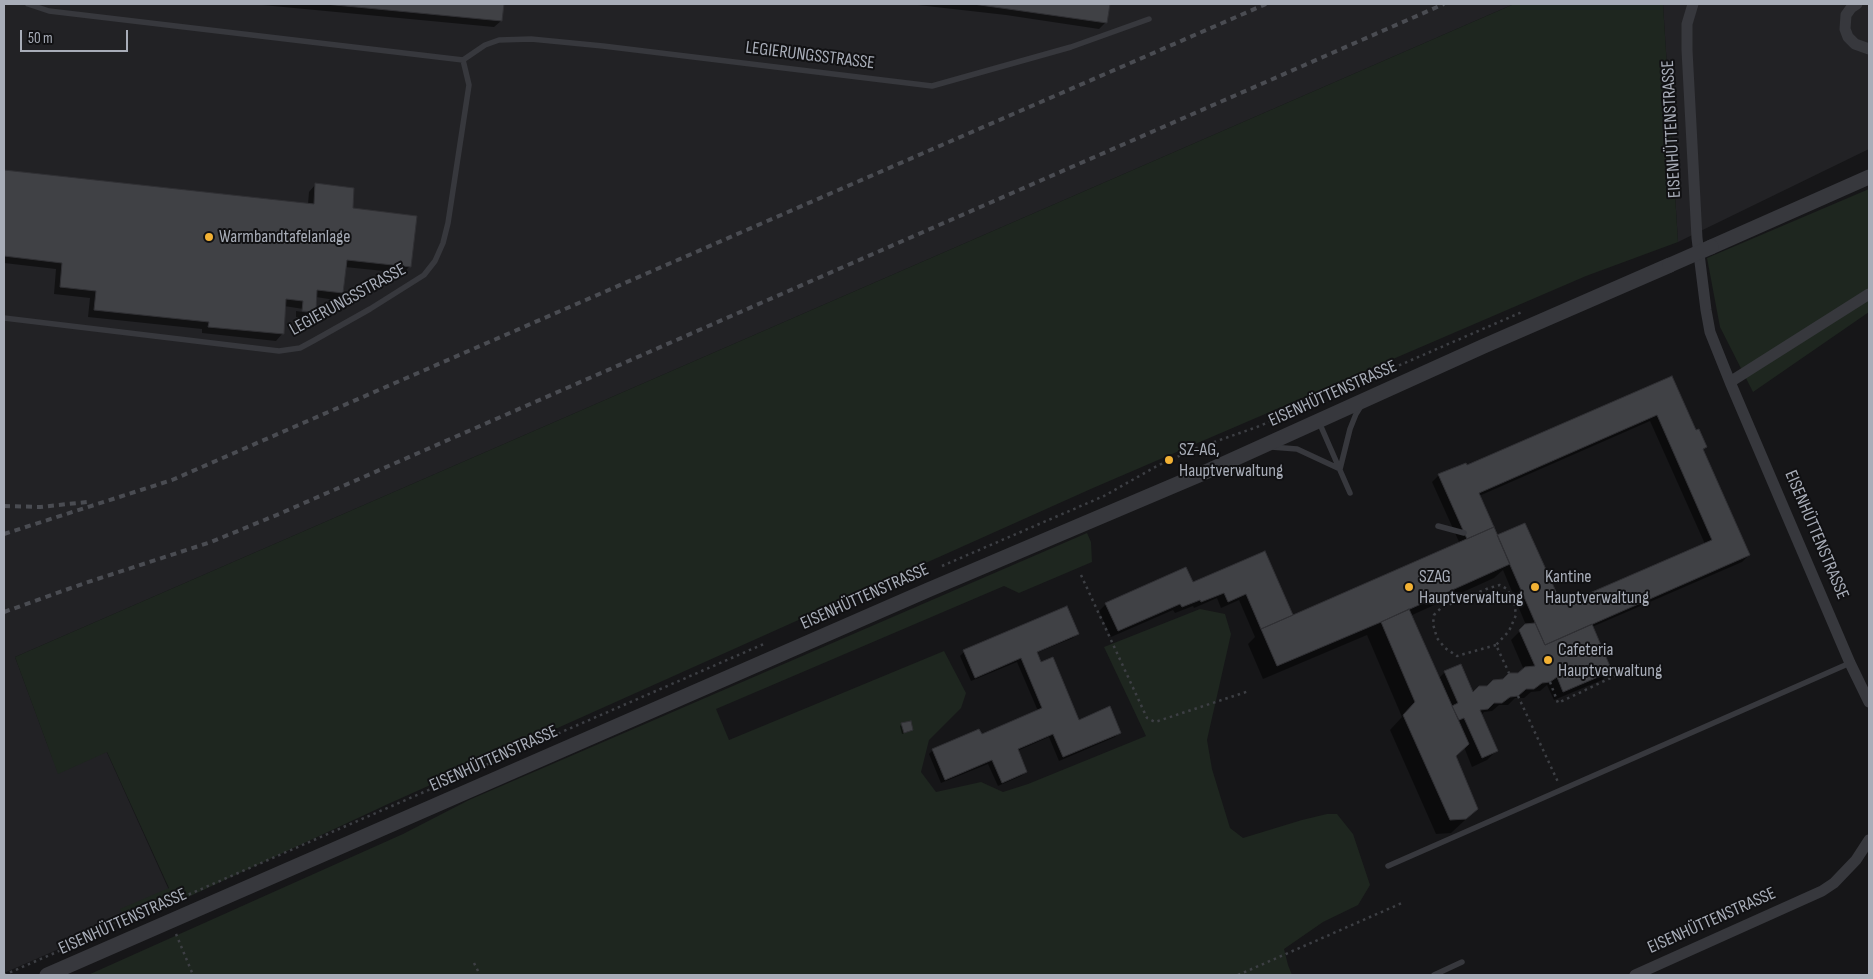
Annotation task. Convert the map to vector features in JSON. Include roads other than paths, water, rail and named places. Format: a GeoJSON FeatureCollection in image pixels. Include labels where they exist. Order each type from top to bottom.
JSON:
{"type":"FeatureCollection","features":[{"type":"Feature","properties":{"kind":"street","name":"EISENHÜTTENSTRASSE"},"geometry":{"type":"LineString","coordinates":[[1693,4],[1687,24],[1687,50],[1699,256],[1710,332],[1850,663],[1869,702]]}},
{"type":"Feature","properties":{"kind":"street"},"geometry":{"type":"LineString","coordinates":[[1857,4],[1846,15],[1845,29],[1848,37],[1854,44],[1869,49]]}},
{"type":"Feature","properties":{"kind":"street","name":"EISENHÜTTENSTRASSE"},"geometry":{"type":"LineString","coordinates":[[47,975],[919,593],[1201,474],[1869,177]]}},
{"type":"Feature","properties":{"kind":"street"},"geometry":{"type":"LineString","coordinates":[[1730,382],[1869,294]]}},
{"type":"Feature","properties":{"kind":"street","name":"EISENHÜTTENSTRASSE"},"geometry":{"type":"LineString","coordinates":[[1635,975],[1822,891],[1834,883],[1856,860],[1869,840]]}},
{"type":"Feature","properties":{"kind":"lane"},"geometry":{"type":"LineString","coordinates":[[28,4],[49,11],[463,60]]}},
{"type":"Feature","properties":{"kind":"lane","name":"LEGIERUNGSSTRASSE"},"geometry":{"type":"LineString","coordinates":[[4,318],[280,351],[300,348],[322,336],[424,275],[435,261],[443,243],[448,223],[469,85],[463,60],[485,44],[499,40],[531,39],[613,47],[932,86],[1071,47],[1149,19]]}},
{"type":"Feature","properties":{"kind":"lane"},"geometry":{"type":"LineString","coordinates":[[1340,469],[1350,429],[1356,414],[1366,399]]}},
{"type":"Feature","properties":{"kind":"lane"},"geometry":{"type":"LineString","coordinates":[[1319,420],[1350,493]]}},
{"type":"Feature","properties":{"kind":"lane"},"geometry":{"type":"LineString","coordinates":[[1261,446],[1297,449],[1340,469]]}},
{"type":"Feature","properties":{"kind":"lane"},"geometry":{"type":"LineString","coordinates":[[1438,526],[1464,533]]}},
{"type":"Feature","properties":{"kind":"lane"},"geometry":{"type":"LineString","coordinates":[[1388,866],[1850,663]]}},
{"type":"Feature","properties":{"kind":"lane"},"geometry":{"type":"LineString","coordinates":[[1434,975],[1462,962]]}},
{"type":"Feature","properties":{"kind":"railway"},"geometry":{"type":"LineString","coordinates":[[4,534],[172,480],[1266,4]]}},
{"type":"Feature","properties":{"kind":"railway"},"geometry":{"type":"LineString","coordinates":[[4,612],[85,583],[211,542],[279,514],[1444,4]]}},
{"type":"Feature","properties":{"kind":"railway"},"geometry":{"type":"LineString","coordinates":[[4,506],[40,507],[87,502]]}},
{"type":"Feature","properties":{"kind":"place","name":"Warmbandtafelanlage"},"geometry":{"type":"Point","coordinates":[209,237]}},
{"type":"Feature","properties":{"kind":"place","name":"SZ-AG, Hauptverwaltung"},"geometry":{"type":"Point","coordinates":[1169,460]}},
{"type":"Feature","properties":{"kind":"place","name":"SZAG Hauptverwaltung"},"geometry":{"type":"Point","coordinates":[1409,587]}},
{"type":"Feature","properties":{"kind":"place","name":"Kantine Hauptverwaltung"},"geometry":{"type":"Point","coordinates":[1535,587]}},
{"type":"Feature","properties":{"kind":"place","name":"Cafeteria Hauptverwaltung"},"geometry":{"type":"Point","coordinates":[1548,660]}}]}
